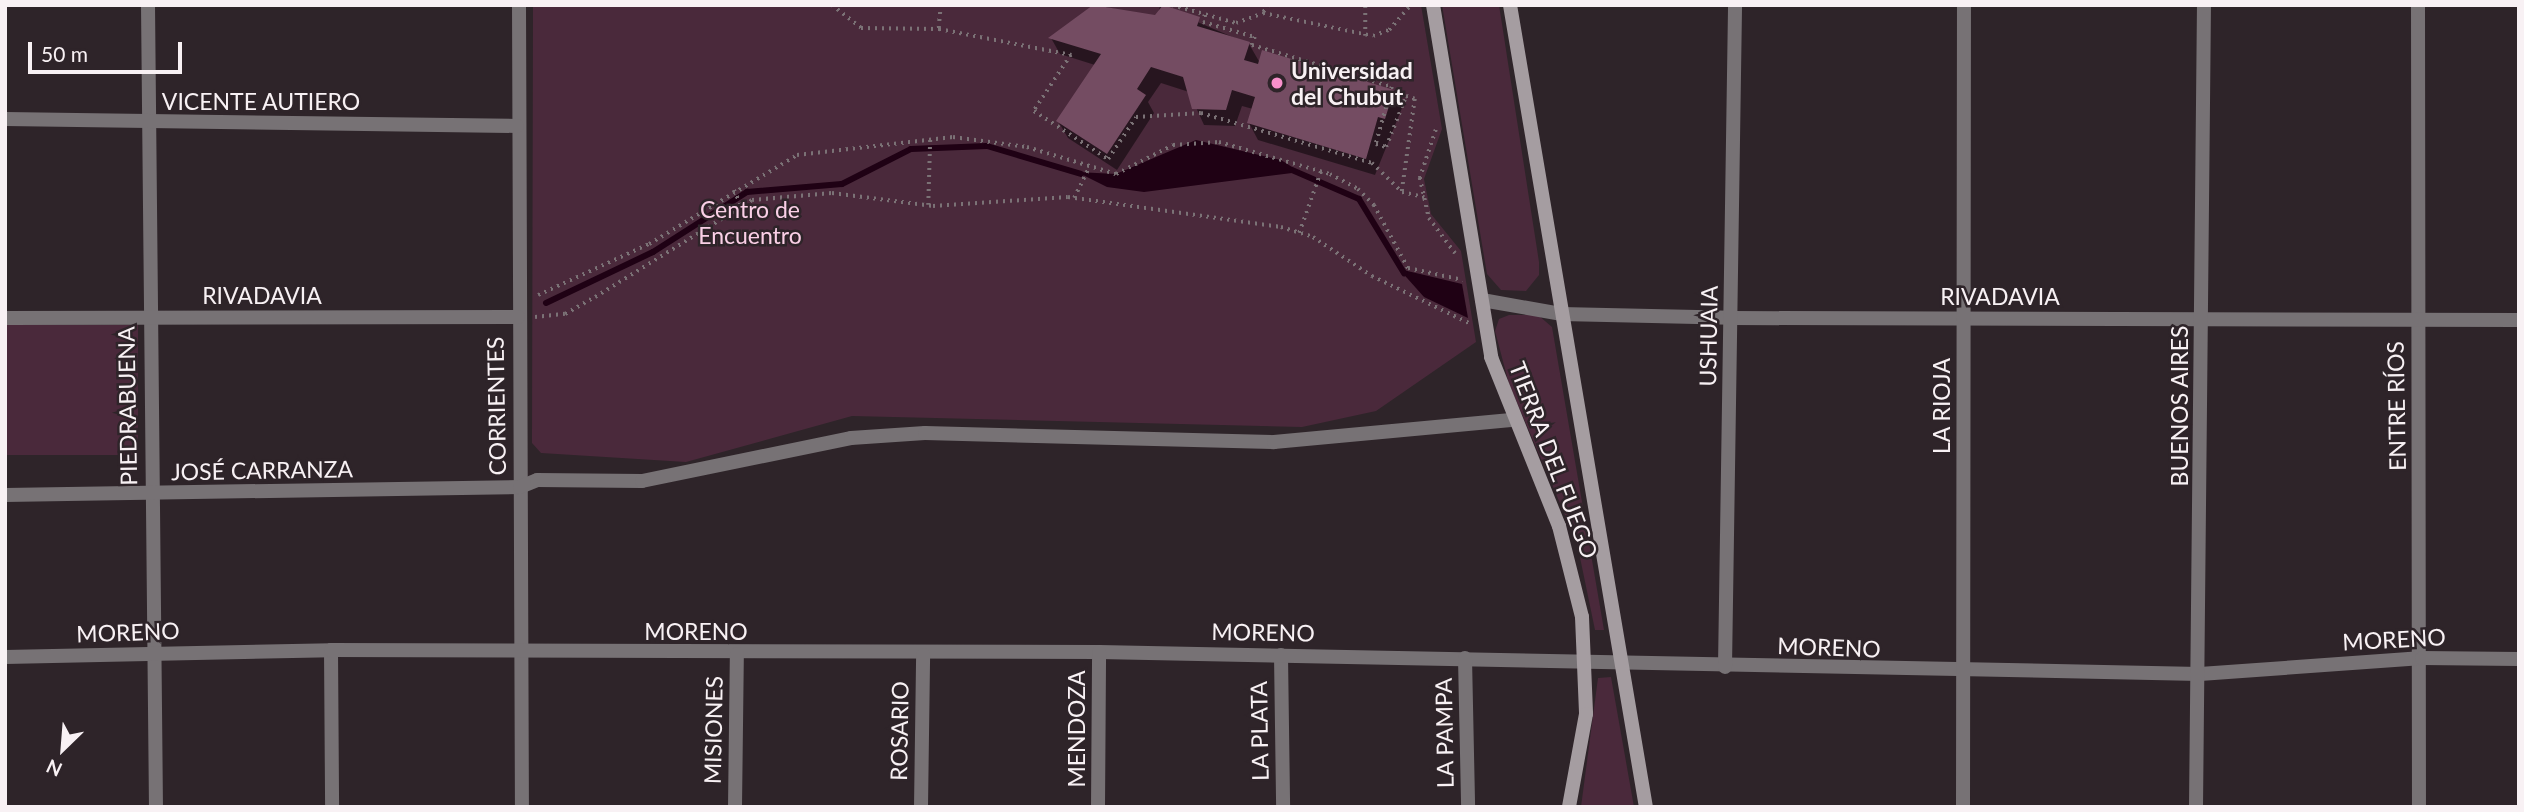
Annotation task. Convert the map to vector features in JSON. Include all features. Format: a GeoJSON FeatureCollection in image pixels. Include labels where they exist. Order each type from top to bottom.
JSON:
{"type":"FeatureCollection","features":[{"type":"Feature","properties":{"kind":"street","name":"PIEDRABUENA"},"geometry":{"type":"LineString","coordinates":[[148,5],[150,495],[156,654],[156,807]]}},
{"type":"Feature","properties":{"kind":"street","name":"CORRIENTES"},"geometry":{"type":"LineString","coordinates":[[519,5],[517,126],[522,807]]}},
{"type":"Feature","properties":{"kind":"street","name":"TIERRA DEL FUEGO"},"geometry":{"type":"LineString","coordinates":[[1433,5],[1487,330],[1511,419],[1571,561],[1584,658],[1587,714],[1569,807]]}},
{"type":"Feature","properties":{"kind":"street","name":"TIERRA DEL FUEGO"},"geometry":{"type":"LineString","coordinates":[[1510,5],[1646,807]]}},
{"type":"Feature","properties":{"kind":"street","name":"USHUAIA"},"geometry":{"type":"LineString","coordinates":[[1725,667],[1735,5]]}},
{"type":"Feature","properties":{"kind":"street","name":"LA RIOJA"},"geometry":{"type":"LineString","coordinates":[[1963,807],[1964,5]]}},
{"type":"Feature","properties":{"kind":"street","name":"BUENOS AIRES"},"geometry":{"type":"LineString","coordinates":[[2196,807],[2200,674],[2204,5]]}},
{"type":"Feature","properties":{"kind":"street","name":"ENTRE RÍOS"},"geometry":{"type":"LineString","coordinates":[[2418,5],[2417,320],[2422,659],[2419,807]]}},
{"type":"Feature","properties":{"kind":"street","name":"VICENTE AUTIERO"},"geometry":{"type":"LineString","coordinates":[[5,119],[517,126]]}},
{"type":"Feature","properties":{"kind":"street","name":"RIVADAVIA"},"geometry":{"type":"LineString","coordinates":[[1482,300],[1561,314],[1731,318],[2519,320]]}},
{"type":"Feature","properties":{"kind":"street","name":"RIVADAVIA"},"geometry":{"type":"LineString","coordinates":[[5,318],[518,317]]}},
{"type":"Feature","properties":{"kind":"street","name":"JOSÉ CARRANZA"},"geometry":{"type":"LineString","coordinates":[[5,495],[150,495],[520,487],[537,480],[642,481],[851,438],[925,433],[1274,442],[1511,419]]}},
{"type":"Feature","properties":{"kind":"street","name":"MORENO"},"geometry":{"type":"LineString","coordinates":[[5,657],[331,650],[923,655],[1099,652],[1584,658],[1622,664],[1963,673],[2200,674],[2422,659],[2519,659]]}},
{"type":"Feature","properties":{"kind":"street"},"geometry":{"type":"LineString","coordinates":[[331,650],[332,807]]}},
{"type":"Feature","properties":{"kind":"street","name":"MENDOZA"},"geometry":{"type":"LineString","coordinates":[[1098,807],[1099,652]]}},
{"type":"Feature","properties":{"kind":"street","name":"MISIONES"},"geometry":{"type":"LineString","coordinates":[[735,807],[737,654]]}},
{"type":"Feature","properties":{"kind":"street","name":"ROSARIO"},"geometry":{"type":"LineString","coordinates":[[921,807],[923,655]]}},
{"type":"Feature","properties":{"kind":"street","name":"LA PLATA"},"geometry":{"type":"LineString","coordinates":[[1281,655],[1283,807]]}},
{"type":"Feature","properties":{"kind":"street","name":"LA PAMPA"},"geometry":{"type":"LineString","coordinates":[[1465,658],[1468,807]]}},
{"type":"Feature","properties":{"kind":"path"},"geometry":{"type":"LineString","coordinates":[[832,5],[861,28],[939,29],[1071,55],[1034,111],[1108,159],[1136,117],[1201,113],[1372,163],[1402,192],[1424,197]]}},
{"type":"Feature","properties":{"kind":"path"},"geometry":{"type":"LineString","coordinates":[[939,29],[941,5]]}},
{"type":"Feature","properties":{"kind":"path"},"geometry":{"type":"LineString","coordinates":[[1171,5],[1236,23],[1263,13],[1269,5]]}},
{"type":"Feature","properties":{"kind":"path"},"geometry":{"type":"LineString","coordinates":[[1365,5],[1365,36]]}},
{"type":"Feature","properties":{"kind":"path"},"geometry":{"type":"LineString","coordinates":[[1263,13],[1365,36],[1388,30],[1411,5],[1417,8]]}},
{"type":"Feature","properties":{"kind":"path"},"geometry":{"type":"LineString","coordinates":[[1205,15],[1203,22],[1255,37],[1252,45],[1392,87],[1376,144],[1386,147],[1406,96],[1415,99],[1402,192]]}},
{"type":"Feature","properties":{"kind":"path"},"geometry":{"type":"LineString","coordinates":[[1434,115],[1436,128],[1420,178],[1429,218],[1455,253],[1459,280]]}},
{"type":"Feature","properties":{"kind":"path"},"geometry":{"type":"LineString","coordinates":[[518,296],[547,295],[649,244],[733,190],[797,155],[930,140],[992,140],[1087,170],[1116,174],[1196,140],[1321,172],[1374,205],[1408,268],[1479,283]]}},
{"type":"Feature","properties":{"kind":"path"},"geometry":{"type":"LineString","coordinates":[[928,205],[930,140]]}},
{"type":"Feature","properties":{"kind":"path"},"geometry":{"type":"LineString","coordinates":[[1074,198],[1087,170]]}},
{"type":"Feature","properties":{"kind":"path"},"geometry":{"type":"LineString","coordinates":[[1299,233],[1321,172]]}},
{"type":"Feature","properties":{"kind":"path"},"geometry":{"type":"LineString","coordinates":[[733,190],[741,205]]}},
{"type":"Feature","properties":{"kind":"path"},"geometry":{"type":"LineString","coordinates":[[518,317],[565,314],[741,205],[765,197],[832,193],[928,205],[1074,198],[1299,233],[1372,276],[1487,330]]}},
{"type":"Feature","properties":{"kind":"green space","name":"Centro de Encuentro"},"geometry":{"type":"Polygon","coordinates":[[[533,5],[1421,5],[1442,129],[1424,179],[1431,214],[1461,251],[1476,342],[1376,411],[1302,427],[852,416],[686,462],[541,453],[532,443],[533,5]]]}},
{"type":"Feature","properties":{"kind":"green space"},"geometry":{"type":"Polygon","coordinates":[[[1442,5],[1499,5],[1539,262],[1539,275],[1526,291],[1501,290],[1487,274],[1442,5]]]}},
{"type":"Feature","properties":{"kind":"green space"},"geometry":{"type":"Polygon","coordinates":[[[1509,315],[1538,315],[1552,327],[1604,630],[1595,630],[1577,543],[1509,384],[1495,331],[1499,319],[1509,315]]]}},
{"type":"Feature","properties":{"kind":"green space"},"geometry":{"type":"Polygon","coordinates":[[[5,325],[138,325],[138,455],[5,455],[5,325]]]}},
{"type":"Feature","properties":{"kind":"green space"},"geometry":{"type":"Polygon","coordinates":[[[1611,677],[1634,807],[1581,807],[1598,678],[1611,677]]]}},
{"type":"Feature","properties":{"kind":"shaded area"},"geometry":{"type":"Polygon","coordinates":[[[1196,140],[1281,160],[1300,172],[1144,192],[1107,187],[1077,172],[1116,174],[1196,140]]]}},
{"type":"Feature","properties":{"kind":"shaded area"},"geometry":{"type":"Polygon","coordinates":[[[1399,269],[1462,284],[1468,318],[1424,297],[1399,269]]]}},
{"type":"Feature","properties":{"kind":"building","name":"Universidad del Chubut"},"geometry":{"type":"Polygon","coordinates":[[[1093,5],[1155,15],[1163,5],[1200,17],[1197,26],[1250,42],[1244,60],[1258,64],[1262,50],[1394,90],[1385,119],[1378,117],[1366,159],[1247,123],[1255,97],[1232,90],[1226,110],[1192,109],[1183,77],[1151,67],[1137,89],[1146,95],[1107,154],[1056,121],[1101,54],[1048,38],[1093,5]]]}},
{"type":"Feature","properties":{"kind":"waterway"},"geometry":{"type":"LineString","coordinates":[[546,303],[653,252],[747,192],[842,184],[911,149],[987,146],[1081,174]]}},
{"type":"Feature","properties":{"kind":"waterway"},"geometry":{"type":"LineString","coordinates":[[1292,170],[1359,199],[1404,273]]}},
{"type":"Feature","properties":{"kind":"place","name":"Universidad del Chubut"},"geometry":{"type":"Point","coordinates":[1277,83]}}]}
